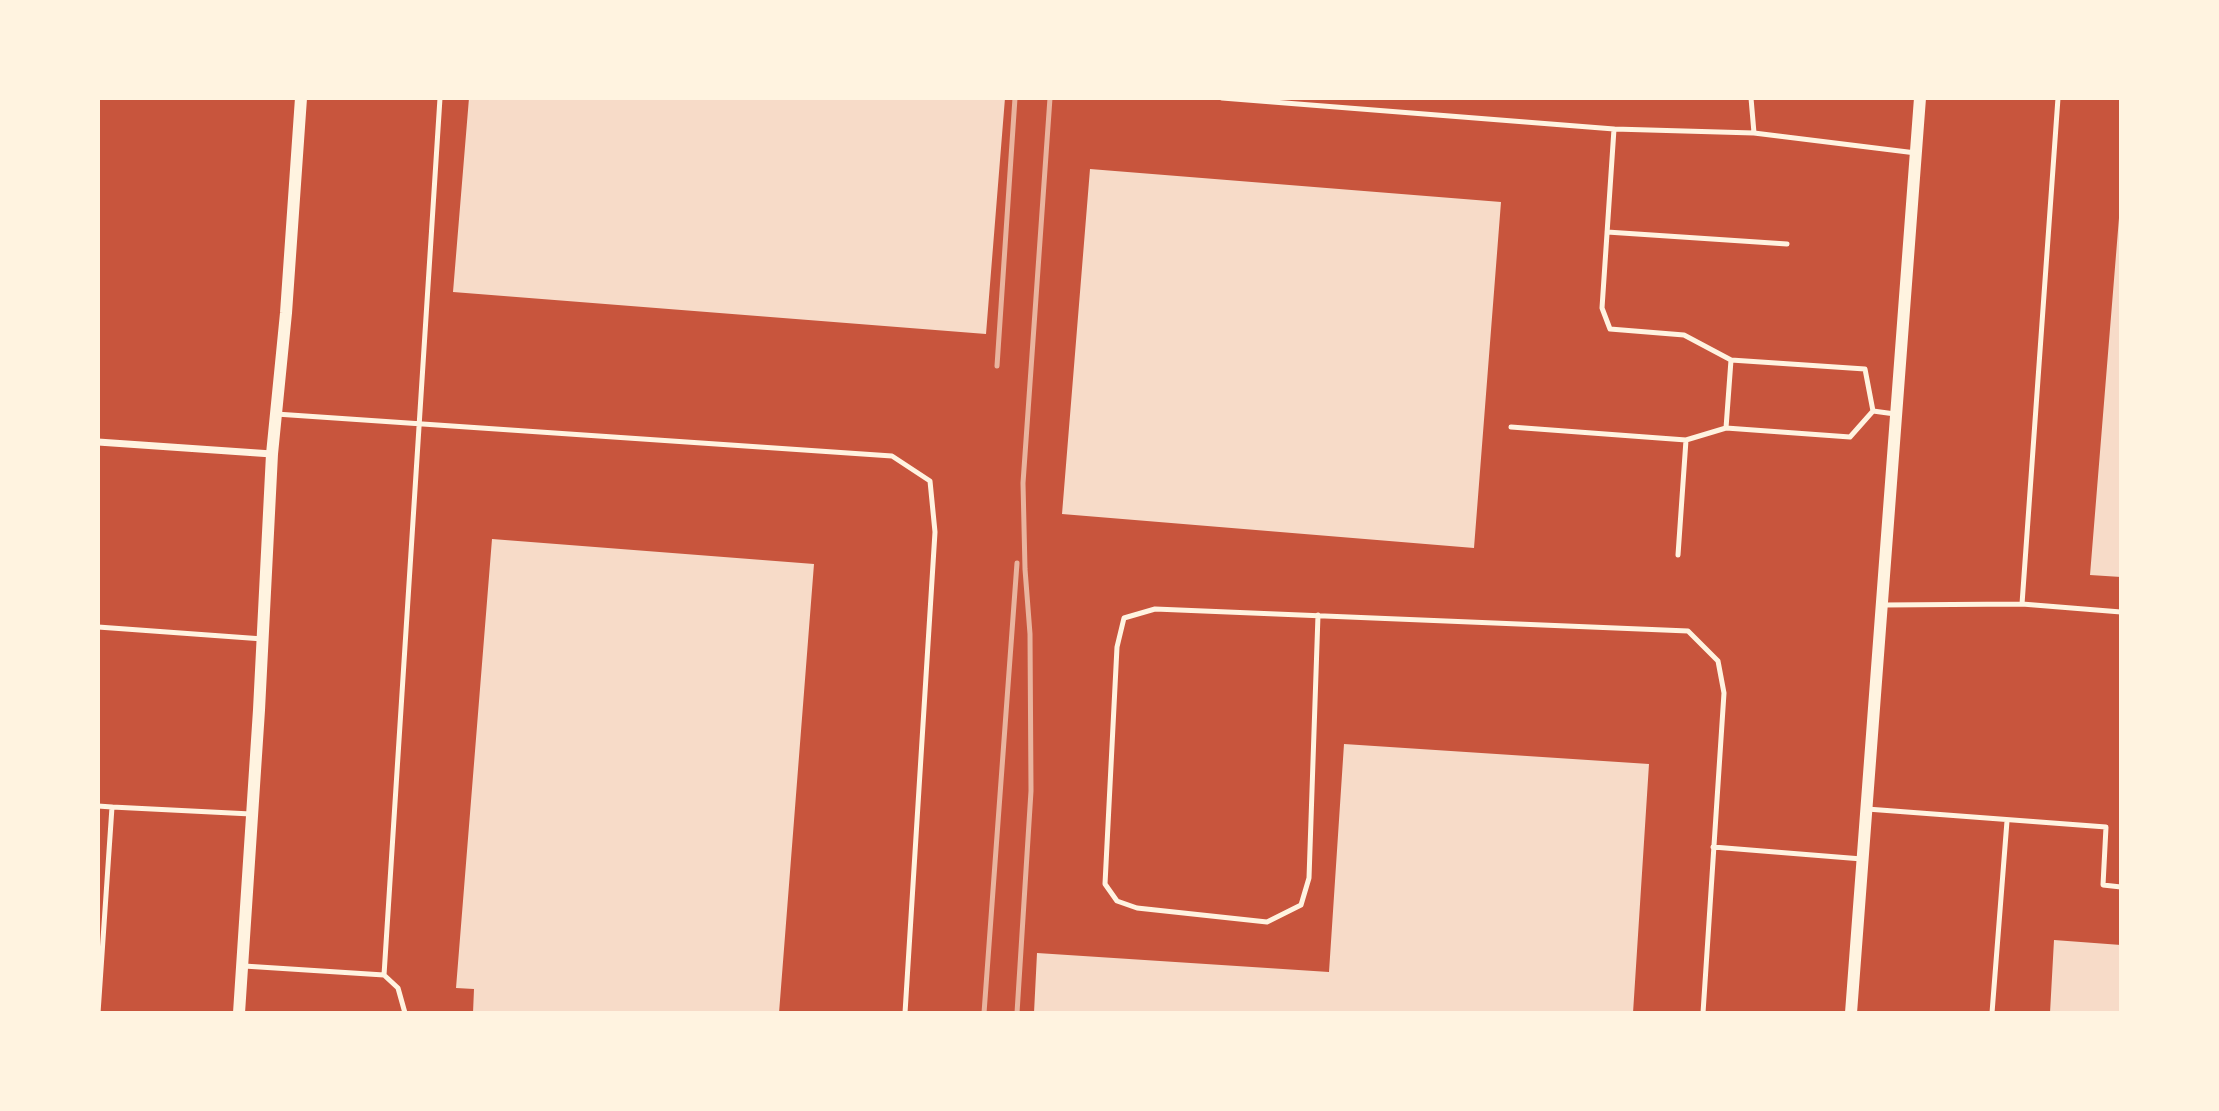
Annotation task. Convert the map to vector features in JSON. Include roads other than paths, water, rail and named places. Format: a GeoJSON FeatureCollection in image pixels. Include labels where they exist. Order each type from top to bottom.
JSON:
{"type":"FeatureCollection","features":[{"type":"Feature","properties":{"kind":"street"},"geometry":{"type":"LineString","coordinates":[[239,1013],[272,454],[286,313],[301,98]]}},
{"type":"Feature","properties":{"kind":"street"},"geometry":{"type":"LineString","coordinates":[[1851,1013],[1920,98]]}},
{"type":"Feature","properties":{"kind":"street"},"geometry":{"type":"LineString","coordinates":[[98,442],[272,454]]}},
{"type":"Feature","properties":{"kind":"lane"},"geometry":{"type":"LineString","coordinates":[[384,975],[440,98]]}},
{"type":"Feature","properties":{"kind":"lane"},"geometry":{"type":"LineString","coordinates":[[1222,98],[1614,129],[1754,133],[1916,153]]}},
{"type":"Feature","properties":{"kind":"lane"},"geometry":{"type":"LineString","coordinates":[[1751,98],[1754,133]]}},
{"type":"Feature","properties":{"kind":"lane"},"geometry":{"type":"LineString","coordinates":[[2022,604],[2058,98]]}},
{"type":"Feature","properties":{"kind":"lane"},"geometry":{"type":"LineString","coordinates":[[1614,129],[1602,308],[1610,329],[1684,335],[1731,360],[1865,369],[1873,411]]}},
{"type":"Feature","properties":{"kind":"lane"},"geometry":{"type":"LineString","coordinates":[[1607,232],[1787,244]]}},
{"type":"Feature","properties":{"kind":"lane"},"geometry":{"type":"LineString","coordinates":[[1726,428],[1731,360]]}},
{"type":"Feature","properties":{"kind":"lane"},"geometry":{"type":"LineString","coordinates":[[1873,411],[1896,414]]}},
{"type":"Feature","properties":{"kind":"lane"},"geometry":{"type":"LineString","coordinates":[[1511,427],[1686,440],[1726,428],[1850,437],[1873,411]]}},
{"type":"Feature","properties":{"kind":"lane"},"geometry":{"type":"LineString","coordinates":[[276,414],[891,456],[930,481],[935,532],[905,1013]]}},
{"type":"Feature","properties":{"kind":"lane"},"geometry":{"type":"LineString","coordinates":[[1678,555],[1686,440]]}},
{"type":"Feature","properties":{"kind":"lane"},"geometry":{"type":"LineString","coordinates":[[1882,605],[2022,604],[2121,612]]}},
{"type":"Feature","properties":{"kind":"lane"},"geometry":{"type":"LineString","coordinates":[[1318,615],[1309,878],[1301,905],[1268,922],[1137,908],[1117,901],[1105,884],[1117,647],[1124,618],[1155,609],[1318,615],[1688,631],[1718,661],[1724,693],[1703,1013]]}},
{"type":"Feature","properties":{"kind":"lane"},"geometry":{"type":"LineString","coordinates":[[98,627],[263,639]]}},
{"type":"Feature","properties":{"kind":"lane"},"geometry":{"type":"LineString","coordinates":[[98,806],[251,814]]}},
{"type":"Feature","properties":{"kind":"lane"},"geometry":{"type":"LineString","coordinates":[[98,1013],[112,807]]}},
{"type":"Feature","properties":{"kind":"lane"},"geometry":{"type":"LineString","coordinates":[[1866,809],[2106,827],[2103,885],[2121,887]]}},
{"type":"Feature","properties":{"kind":"lane"},"geometry":{"type":"LineString","coordinates":[[1992,1013],[2007,821]]}},
{"type":"Feature","properties":{"kind":"lane"},"geometry":{"type":"LineString","coordinates":[[1713,847],[1862,859]]}},
{"type":"Feature","properties":{"kind":"lane"},"geometry":{"type":"LineString","coordinates":[[242,965],[384,975],[398,988],[405,1013]]}},
{"type":"Feature","properties":{"kind":"railway"},"geometry":{"type":"LineString","coordinates":[[997,366],[1015,98]]}},
{"type":"Feature","properties":{"kind":"railway"},"geometry":{"type":"LineString","coordinates":[[1017,1013],[1031,791],[1030,634],[1023,483],[1050,98]]}},
{"type":"Feature","properties":{"kind":"railway"},"geometry":{"type":"LineString","coordinates":[[984,1013],[1017,563]]}}]}
